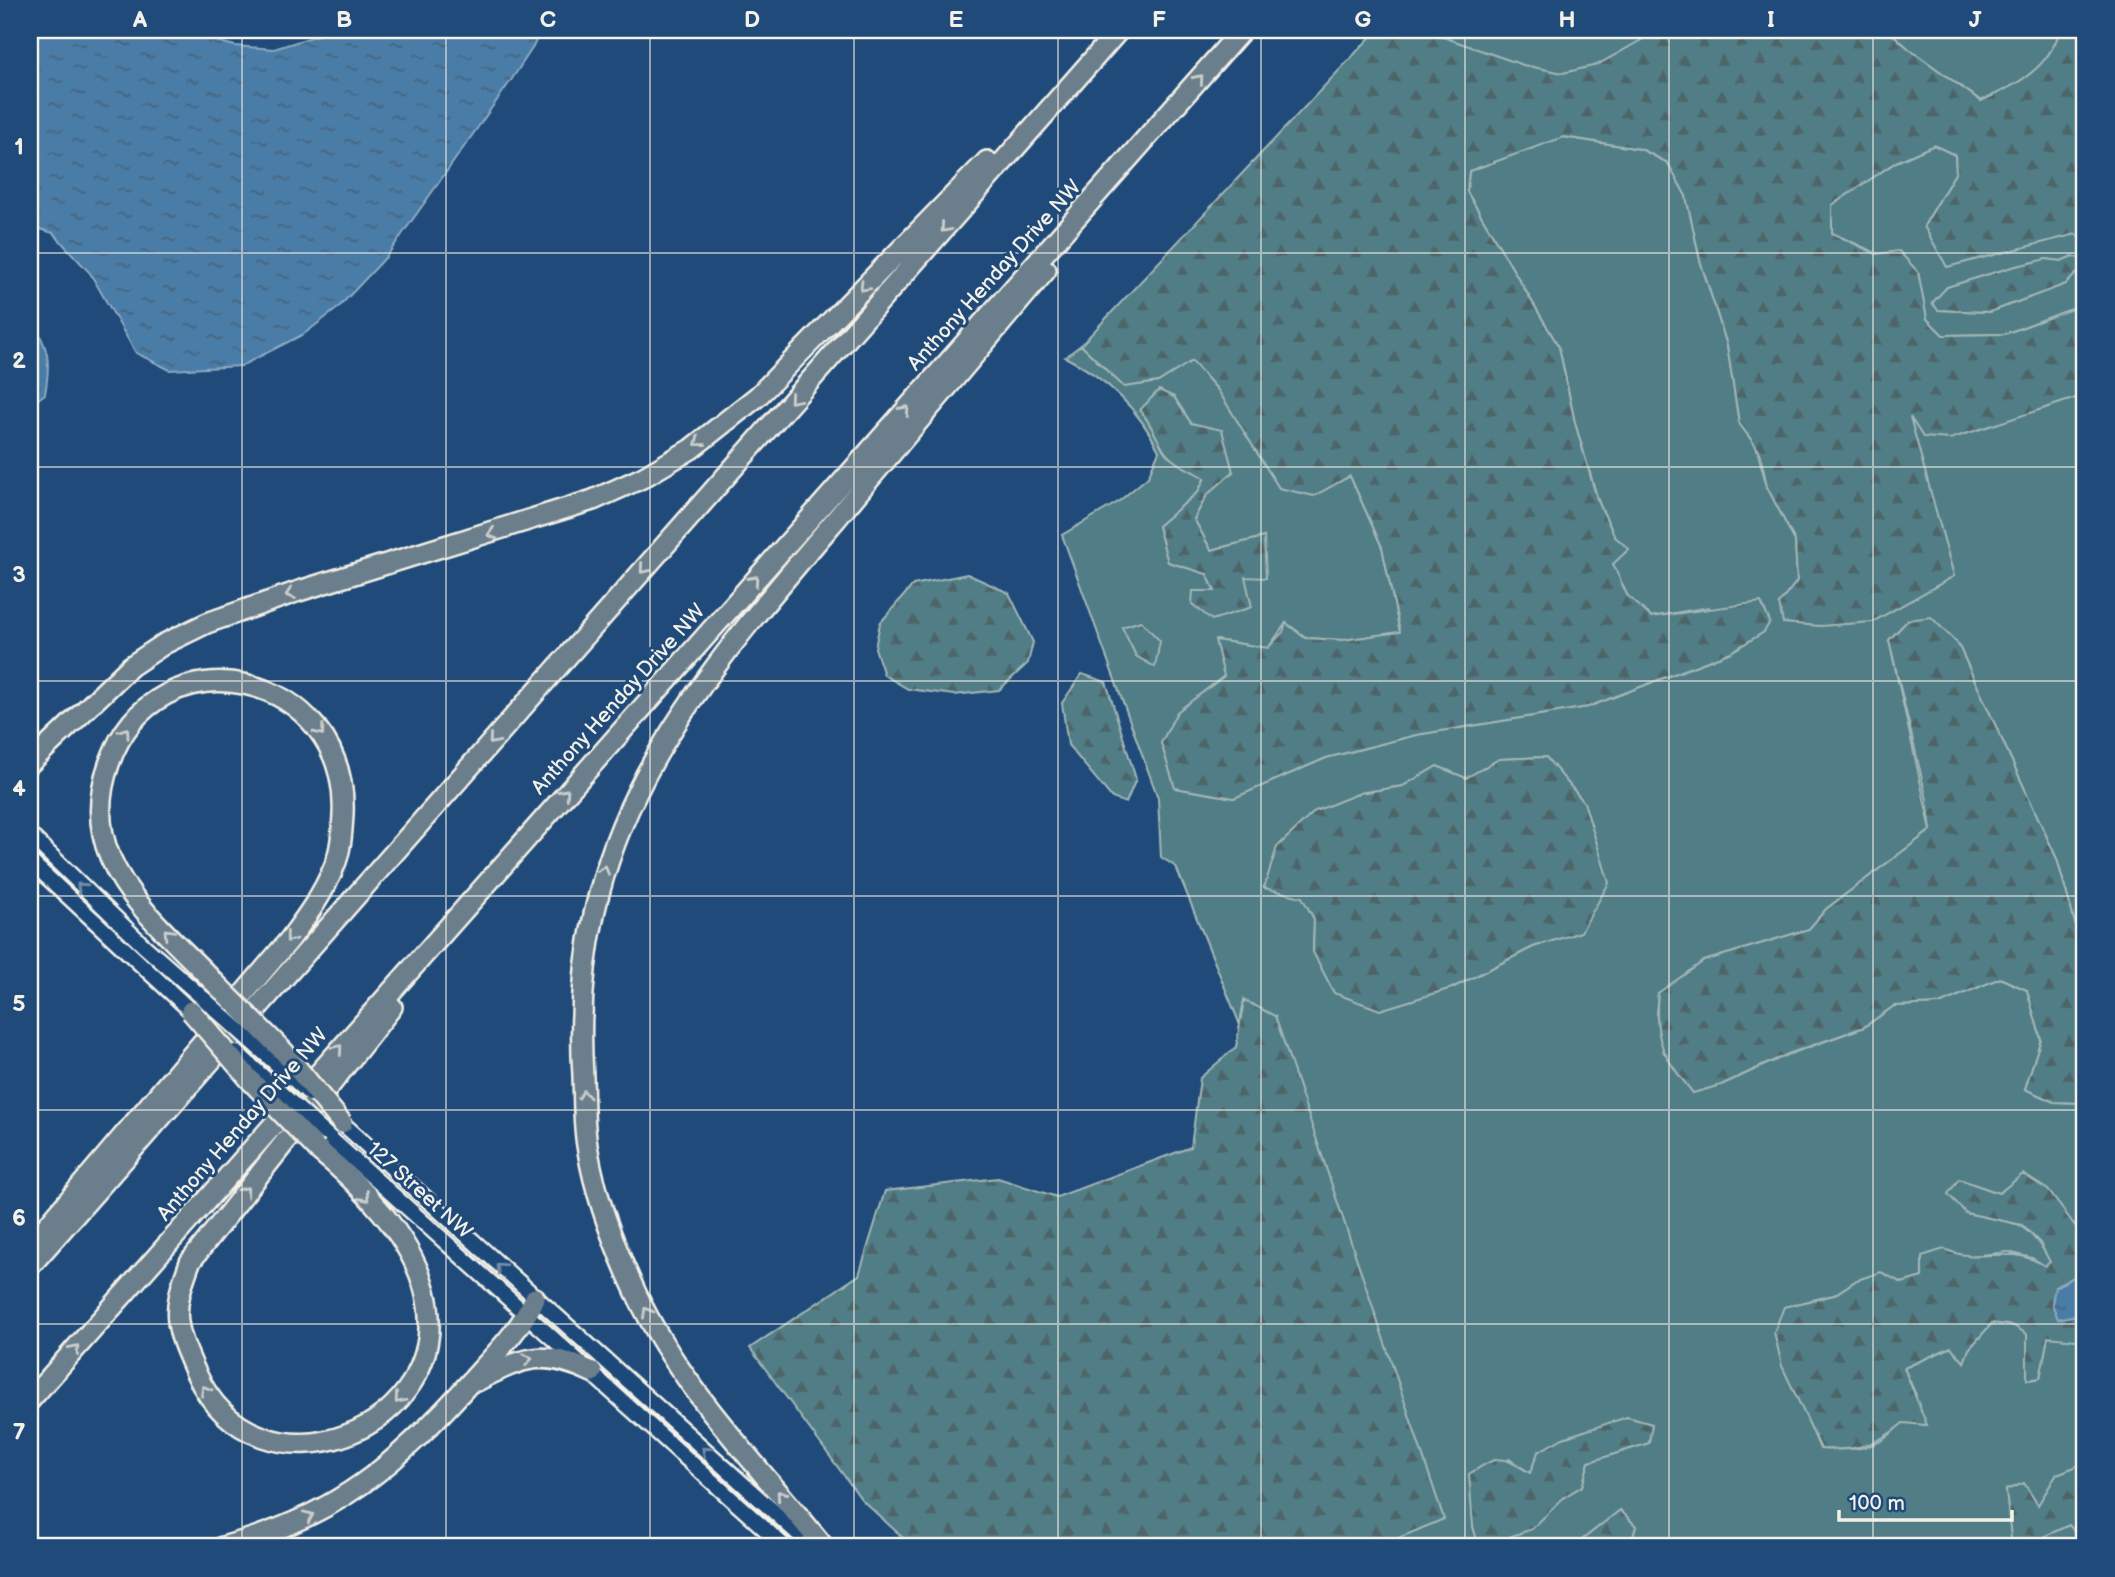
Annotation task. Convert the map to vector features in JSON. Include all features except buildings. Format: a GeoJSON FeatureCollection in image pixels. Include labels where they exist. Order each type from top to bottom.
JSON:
{"type":"FeatureCollection","features":[{"type":"Feature","properties":{"kind":"highway"},"geometry":{"type":"LineString","coordinates":[[30,1266],[1119,30]]}},
{"type":"Feature","properties":{"kind":"highway","name":"Anthony Henday Drive NW"},"geometry":{"type":"LineString","coordinates":[[30,1400],[1242,30]]}},
{"type":"Feature","properties":{"kind":"highway"},"geometry":{"type":"LineString","coordinates":[[30,745],[91,702],[153,651],[207,623],[299,591],[593,500],[642,478],[691,449],[758,396],[1007,141],[1103,48]]}},
{"type":"Feature","properties":{"kind":"highway"},"geometry":{"type":"LineString","coordinates":[[824,1547],[693,1387],[637,1294],[613,1236],[587,1150],[582,1074],[580,1011],[592,915],[616,833],[641,782],[664,739],[733,639],[1105,201],[1155,128]]}},
{"type":"Feature","properties":{"kind":"highway"},"geometry":{"type":"LineString","coordinates":[[30,1246],[290,939],[319,898],[335,865],[342,832],[344,800],[340,770],[319,728],[290,701],[229,682],[204,681],[159,698],[135,718],[115,746],[104,779],[100,808],[101,833],[111,859],[126,885],[203,997],[252,1082],[320,1140],[335,1164],[377,1210],[411,1255],[426,1292],[428,1327],[419,1368],[411,1384],[389,1410],[359,1431],[331,1441],[301,1445],[262,1436],[235,1425],[205,1394],[177,1329],[177,1298],[190,1262],[520,844]]}},
{"type":"Feature","properties":{"kind":"highway"},"geometry":{"type":"LineString","coordinates":[[30,763],[91,702]]}},
{"type":"Feature","properties":{"kind":"highway"},"geometry":{"type":"LineString","coordinates":[[203,997],[284,1052],[342,1123]]}},
{"type":"Feature","properties":{"kind":"highway"},"geometry":{"type":"LineString","coordinates":[[222,1547],[250,1540],[314,1515],[361,1488],[402,1452],[467,1386],[532,1306]]}},
{"type":"Feature","properties":{"kind":"highway"},"geometry":{"type":"LineString","coordinates":[[467,1386],[515,1361],[536,1357],[567,1360],[592,1372]]}},
{"type":"Feature","properties":{"kind":"main road"},"geometry":{"type":"LineString","coordinates":[[30,835],[135,938],[203,997]]}},
{"type":"Feature","properties":{"kind":"main road"},"geometry":{"type":"LineString","coordinates":[[30,861],[203,997]]}},
{"type":"Feature","properties":{"kind":"main road","name":"127 Street NW"},"geometry":{"type":"LineString","coordinates":[[342,1123],[532,1306],[592,1372],[785,1547]]}},
{"type":"Feature","properties":{"kind":"main road","name":"127 Street NW"},"geometry":{"type":"LineString","coordinates":[[320,1140],[532,1306],[813,1547]]}},
{"type":"Feature","properties":{"kind":"green space"},"geometry":{"type":"Polygon","coordinates":[[[1377,30],[1423,30],[1523,65],[1563,73],[1597,65],[1659,30],[1888,30],[1909,49],[1981,101],[2029,75],[2048,55],[2060,30],[2085,30],[2085,243],[2076,234],[1947,267],[1924,226],[1956,172],[1955,155],[1934,145],[1896,162],[1832,205],[1832,233],[1876,254],[1899,251],[1918,272],[1927,319],[1943,335],[2005,334],[2085,304],[2085,395],[1950,439],[1923,437],[1910,417],[1954,576],[1872,622],[1820,626],[1783,623],[1779,604],[1797,581],[1795,541],[1767,487],[1760,452],[1739,423],[1727,345],[1700,260],[1686,196],[1668,163],[1641,149],[1564,137],[1469,171],[1467,192],[1559,347],[1575,423],[1597,499],[1615,537],[1629,549],[1613,564],[1627,595],[1651,617],[1761,602],[1770,622],[1764,632],[1731,652],[1588,707],[1416,735],[1326,758],[1234,798],[1175,788],[1161,743],[1177,712],[1224,676],[1215,640],[1268,648],[1283,632],[1286,623],[1305,638],[1343,640],[1400,632],[1382,547],[1350,476],[1314,496],[1279,488],[1218,390],[1192,361],[1158,382],[1124,387],[1081,345],[1377,30]]]}},
{"type":"Feature","properties":{"kind":"green space"},"geometry":{"type":"Polygon","coordinates":[[[1423,30],[1659,30],[1601,64],[1562,73],[1509,62],[1423,30]]]}},
{"type":"Feature","properties":{"kind":"green space"},"geometry":{"type":"Polygon","coordinates":[[[1888,30],[2060,30],[2048,56],[2029,75],[1981,101],[1909,49],[1888,30]]]}},
{"type":"Feature","properties":{"kind":"green space"},"geometry":{"type":"Polygon","coordinates":[[[1563,137],[1641,149],[1668,163],[1686,196],[1700,260],[1727,345],[1739,423],[1756,446],[1767,487],[1795,541],[1797,581],[1779,604],[1872,622],[1954,576],[1908,414],[2041,408],[2085,395],[2085,959],[2057,859],[1958,644],[1931,618],[1908,620],[1889,640],[1931,830],[1826,909],[1809,929],[1768,942],[1658,993],[1656,1013],[1664,1053],[1721,1085],[1787,1055],[1864,1027],[1894,1006],[1939,1004],[2000,978],[2027,990],[2041,1039],[2025,1089],[2054,1102],[2085,1103],[2085,1239],[2066,1215],[1999,1194],[1966,1213],[2007,1221],[2025,1229],[2042,1247],[2051,1262],[2045,1266],[2032,1258],[2008,1252],[1962,1257],[1923,1277],[1902,1283],[1857,1280],[1834,1295],[1784,1307],[1803,1409],[1820,1449],[1854,1449],[1880,1442],[1899,1425],[1916,1395],[1904,1368],[1952,1347],[1964,1362],[1969,1349],[1992,1323],[2014,1326],[2027,1334],[2027,1380],[2040,1378],[2048,1336],[2085,1341],[2081,1396],[2085,1408],[2085,1463],[2057,1474],[2038,1506],[2006,1490],[2012,1547],[1630,1547],[1636,1526],[1620,1510],[1573,1547],[1509,1547],[1509,1537],[1532,1529],[1564,1497],[1582,1486],[1589,1462],[1649,1443],[1530,1473],[1509,1459],[1473,1526],[1479,1547],[1377,1547],[1443,1519],[1244,1000],[1240,1025],[1176,867],[1161,857],[1158,798],[1062,535],[1118,502],[1148,477],[1159,451],[1142,422],[1120,396],[1080,365],[1065,357],[1081,345],[1124,387],[1158,382],[1191,360],[1218,390],[1245,432],[1314,495],[1350,476],[1382,547],[1400,632],[1343,640],[1307,638],[1286,623],[1268,648],[1216,640],[1225,676],[1210,689],[1176,788],[1234,798],[1326,758],[1416,735],[1588,707],[1731,652],[1709,607],[1651,617],[1627,595],[1612,564],[1628,549],[1615,537],[1599,503],[1575,423],[1559,347],[1467,192],[1469,171],[1563,137]],[[1174,397],[1154,427],[1163,445],[1174,458],[1205,477],[1198,492],[1158,526],[1168,562],[1207,574],[1215,592],[1193,604],[1245,577],[1264,537],[1211,550],[1194,519],[1207,495],[1233,472],[1191,423],[1174,397]],[[1546,757],[1500,759],[1466,778],[1437,766],[1403,786],[1360,793],[1264,887],[1302,896],[1314,919],[1313,952],[1452,988],[1533,947],[1580,932],[1546,757]]]}},
{"type":"Feature","properties":{"kind":"green space"},"geometry":{"type":"Polygon","coordinates":[[[1934,145],[1955,155],[1956,172],[1924,226],[1947,266],[2076,234],[2085,243],[2085,304],[2005,334],[1943,335],[1927,319],[1918,272],[1832,233],[1832,205],[1896,162],[1934,145]],[[2073,256],[2061,261],[2046,259],[1933,302],[1938,310],[1990,312],[2066,284],[2073,256]]]}},
{"type":"Feature","properties":{"kind":"green space"},"geometry":{"type":"Polygon","coordinates":[[[2073,256],[2083,260],[2085,265],[2066,284],[1990,312],[1938,310],[1932,303],[1947,287],[2012,267],[2046,259],[2061,261],[2073,256]]]}},
{"type":"Feature","properties":{"kind":"green space"},"geometry":{"type":"Polygon","coordinates":[[[1159,390],[1174,397],[1191,423],[1222,430],[1233,472],[1207,495],[1194,519],[1211,550],[1264,537],[1266,578],[1245,577],[1252,607],[1212,620],[1192,604],[1193,591],[1215,591],[1207,574],[1168,562],[1158,526],[1198,492],[1205,478],[1182,466],[1167,454],[1140,410],[1159,390]]]}},
{"type":"Feature","properties":{"kind":"green space"},"geometry":{"type":"Polygon","coordinates":[[[967,574],[1009,593],[1033,642],[1028,663],[999,690],[954,695],[908,689],[884,675],[875,648],[880,623],[913,585],[967,574]]]}},
{"type":"Feature","properties":{"kind":"green space"},"geometry":{"type":"Polygon","coordinates":[[[1931,617],[1958,644],[2057,859],[2085,959],[2085,1103],[2054,1102],[2025,1089],[2041,1039],[2027,990],[2000,978],[1939,1004],[1894,1006],[1864,1027],[1788,1054],[1721,1085],[1693,1093],[1663,1048],[1657,1024],[1658,993],[1704,961],[1809,929],[1826,909],[1931,830],[1927,800],[1889,640],[1908,620],[1931,617]]]}},
{"type":"Feature","properties":{"kind":"green space"},"geometry":{"type":"Polygon","coordinates":[[[1141,621],[1160,641],[1155,667],[1136,656],[1122,627],[1141,621]]]}},
{"type":"Feature","properties":{"kind":"green space"},"geometry":{"type":"Polygon","coordinates":[[[1082,674],[1106,682],[1136,779],[1126,803],[1112,798],[1068,745],[1062,703],[1082,674]]]}},
{"type":"Feature","properties":{"kind":"green space"},"geometry":{"type":"Polygon","coordinates":[[[1546,757],[1584,802],[1609,883],[1581,932],[1533,947],[1452,988],[1380,1010],[1334,993],[1313,952],[1314,919],[1302,897],[1264,888],[1277,847],[1315,811],[1360,793],[1403,786],[1437,766],[1466,778],[1499,759],[1546,757]]]}},
{"type":"Feature","properties":{"kind":"green space"},"geometry":{"type":"Polygon","coordinates":[[[1244,1000],[1275,1016],[1444,1519],[1377,1547],[913,1547],[862,1500],[750,1348],[859,1275],[885,1191],[998,1178],[1057,1197],[1191,1147],[1200,1078],[1236,1047],[1244,1000]]]}},
{"type":"Feature","properties":{"kind":"green space"},"geometry":{"type":"Polygon","coordinates":[[[2023,1174],[2048,1190],[2085,1239],[2085,1271],[2081,1272],[2073,1316],[2085,1313],[2085,1341],[2048,1337],[2040,1378],[2027,1380],[2027,1334],[2014,1326],[1992,1323],[1969,1349],[1964,1362],[1951,1347],[1904,1368],[1927,1425],[1903,1423],[1884,1437],[1865,1445],[1821,1449],[1782,1366],[1774,1332],[1784,1307],[1834,1295],[1857,1280],[1881,1272],[1902,1283],[1922,1277],[1922,1256],[1944,1249],[1958,1254],[2019,1256],[2045,1266],[2050,1262],[2040,1243],[2022,1225],[1966,1213],[1948,1194],[1959,1179],[1999,1193],[2023,1174]]]}},
{"type":"Feature","properties":{"kind":"green space"},"geometry":{"type":"Polygon","coordinates":[[[1627,1417],[1652,1424],[1649,1443],[1589,1462],[1582,1486],[1564,1497],[1532,1529],[1509,1537],[1509,1547],[1479,1547],[1473,1526],[1469,1474],[1499,1460],[1505,1460],[1530,1473],[1538,1452],[1563,1438],[1627,1417]]]}},
{"type":"Feature","properties":{"kind":"green space"},"geometry":{"type":"Polygon","coordinates":[[[2085,1463],[2085,1543],[2069,1525],[2045,1536],[2049,1547],[2012,1547],[2006,1490],[2024,1483],[2038,1505],[2057,1474],[2085,1463]]]}},
{"type":"Feature","properties":{"kind":"green space"},"geometry":{"type":"Polygon","coordinates":[[[1620,1510],[1636,1526],[1630,1547],[1573,1547],[1620,1510]]]}},
{"type":"Feature","properties":{"kind":"green space"},"geometry":{"type":"Polygon","coordinates":[[[2069,1525],[2085,1543],[2085,1547],[2049,1547],[2044,1536],[2069,1525]]]}},
{"type":"Feature","properties":{"kind":"water"},"geometry":{"type":"Polygon","coordinates":[[[30,30],[203,30],[209,39],[235,46],[274,49],[334,30],[541,30],[512,79],[386,257],[338,308],[304,334],[241,366],[170,370],[136,353],[90,273],[53,233],[30,226],[30,30]]]}},
{"type":"Feature","properties":{"kind":"water"},"geometry":{"type":"Polygon","coordinates":[[[30,318],[45,346],[48,372],[45,394],[30,405],[30,318]]]}},
{"type":"Feature","properties":{"kind":"water"},"geometry":{"type":"Polygon","coordinates":[[[2085,1271],[2085,1313],[2058,1319],[2052,1304],[2055,1287],[2085,1271]]]}}]}
